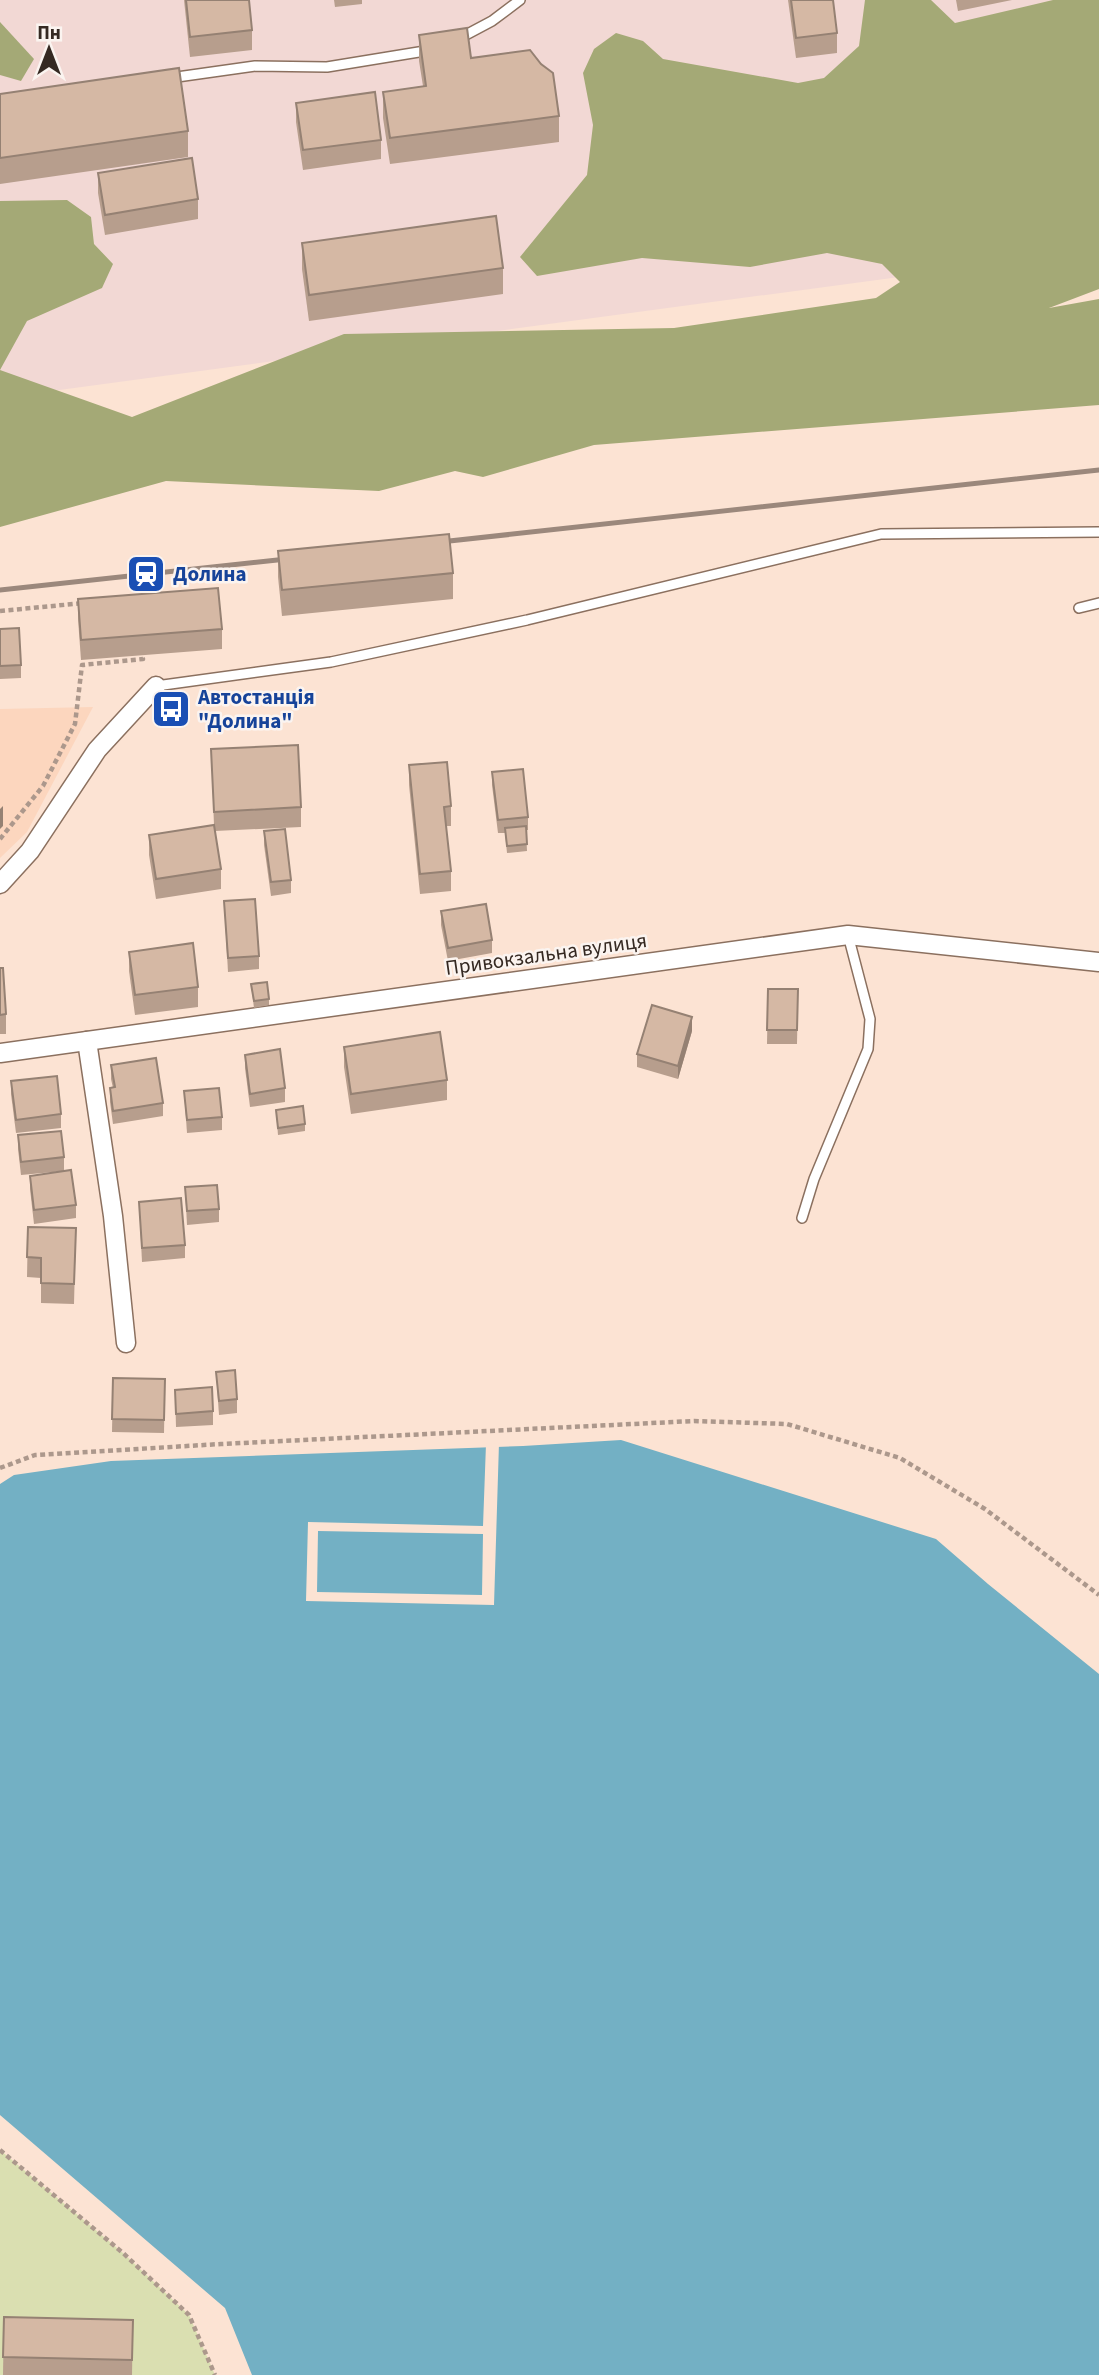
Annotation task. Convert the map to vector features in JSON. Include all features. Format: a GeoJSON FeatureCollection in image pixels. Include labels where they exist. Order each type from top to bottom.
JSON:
{"type":"FeatureCollection","features":[{"type":"Feature","properties":{"kind":"street"},"geometry":{"type":"LineString","coordinates":[[0,884],[30,851],[97,750],[156,686]]}},
{"type":"Feature","properties":{"kind":"street","name":"Привокзальна вулиця"},"geometry":{"type":"LineString","coordinates":[[0,1054],[848,935],[1099,962]]}},
{"type":"Feature","properties":{"kind":"street"},"geometry":{"type":"LineString","coordinates":[[87,1041],[113,1216],[126,1343]]}},
{"type":"Feature","properties":{"kind":"lane"},"geometry":{"type":"LineString","coordinates":[[164,79],[256,66],[327,67],[435,49],[470,34],[520,0]]}},
{"type":"Feature","properties":{"kind":"lane"},"geometry":{"type":"LineString","coordinates":[[156,686],[331,662],[527,620],[881,534],[1099,531]]}},
{"type":"Feature","properties":{"kind":"lane"},"geometry":{"type":"LineString","coordinates":[[1079,608],[1099,603]]}},
{"type":"Feature","properties":{"kind":"lane"},"geometry":{"type":"LineString","coordinates":[[802,1218],[814,1179],[868,1049],[870,1019],[848,935]]}},
{"type":"Feature","properties":{"kind":"path"},"geometry":{"type":"LineString","coordinates":[[0,611],[95,602]]}},
{"type":"Feature","properties":{"kind":"path"},"geometry":{"type":"LineString","coordinates":[[0,839],[43,786],[75,724],[82,665],[143,659],[142,655]]}},
{"type":"Feature","properties":{"kind":"path"},"geometry":{"type":"LineString","coordinates":[[0,1468],[35,1455],[208,1445],[694,1421],[787,1424],[900,1458],[985,1508],[1099,1595]]}},
{"type":"Feature","properties":{"kind":"path"},"geometry":{"type":"LineString","coordinates":[[0,2150],[123,2253],[189,2315],[215,2375]]}},
{"type":"Feature","properties":{"kind":"shaded area"},"geometry":{"type":"Polygon","coordinates":[[[0,0],[1099,0],[1099,250],[0,398],[0,0]]]}},
{"type":"Feature","properties":{"kind":"shaded area"},"geometry":{"type":"Polygon","coordinates":[[[93,707],[27,832],[0,858],[0,709],[93,707]]]}},
{"type":"Feature","properties":{"kind":"green space"},"geometry":{"type":"Polygon","coordinates":[[[865,0],[931,0],[955,23],[1053,0],[1099,0],[1099,289],[1049,308],[1099,299],[1099,405],[594,445],[483,477],[455,471],[379,491],[166,481],[0,527],[0,370],[132,417],[344,334],[674,328],[876,298],[900,282],[882,264],[827,253],[750,267],[642,258],[537,276],[520,257],[587,175],[593,125],[583,73],[594,49],[616,33],[643,41],[663,59],[798,83],[824,78],[859,46],[865,0]]]}},
{"type":"Feature","properties":{"kind":"green space"},"geometry":{"type":"Polygon","coordinates":[[[0,22],[34,59],[21,81],[0,75],[0,22]]]}},
{"type":"Feature","properties":{"kind":"green space"},"geometry":{"type":"Polygon","coordinates":[[[67,200],[91,217],[94,244],[113,264],[102,288],[27,321],[0,370],[0,201],[67,200]]]}},
{"type":"Feature","properties":{"kind":"green space"},"geometry":{"type":"Polygon","coordinates":[[[0,2150],[123,2253],[189,2315],[215,2375],[0,2375],[0,2150]]]}},
{"type":"Feature","properties":{"kind":"water"},"geometry":{"type":"Polygon","coordinates":[[[621,1440],[936,1539],[1099,1674],[1099,2375],[252,2375],[225,2308],[0,2115],[0,1484],[14,1475],[111,1461],[621,1440]]]}},
{"type":"Feature","properties":{"kind":"pier"},"geometry":{"type":"Polygon","coordinates":[[[499,1443],[494,1605],[306,1601],[308,1522],[483,1526],[486,1444],[499,1443]],[[318,1531],[317,1592],[482,1595],[483,1534],[318,1531]]]}},
{"type":"Feature","properties":{"kind":"building"},"geometry":{"type":"Polygon","coordinates":[[[186,0],[249,0],[252,30],[190,37],[186,0]]]}},
{"type":"Feature","properties":{"kind":"building"},"geometry":{"type":"Polygon","coordinates":[[[791,0],[833,0],[837,33],[796,38],[791,0]]]}},
{"type":"Feature","properties":{"kind":"building"},"geometry":{"type":"Polygon","coordinates":[[[467,28],[471,58],[530,50],[541,64],[553,73],[559,116],[390,138],[383,92],[426,86],[419,35],[467,28]]]}},
{"type":"Feature","properties":{"kind":"building"},"geometry":{"type":"Polygon","coordinates":[[[179,68],[188,131],[0,158],[0,94],[179,68]]]}},
{"type":"Feature","properties":{"kind":"building"},"geometry":{"type":"Polygon","coordinates":[[[375,92],[381,140],[303,150],[296,103],[375,92]]]}},
{"type":"Feature","properties":{"kind":"building"},"geometry":{"type":"Polygon","coordinates":[[[192,158],[198,199],[105,215],[98,173],[192,158]]]}},
{"type":"Feature","properties":{"kind":"building"},"geometry":{"type":"Polygon","coordinates":[[[496,216],[503,268],[309,295],[302,243],[496,216]]]}},
{"type":"Feature","properties":{"kind":"building"},"geometry":{"type":"Polygon","coordinates":[[[449,534],[453,573],[282,590],[278,551],[449,534]]]}},
{"type":"Feature","properties":{"kind":"building"},"geometry":{"type":"Polygon","coordinates":[[[218,588],[222,629],[81,640],[78,599],[218,588]]]}},
{"type":"Feature","properties":{"kind":"building"},"geometry":{"type":"Polygon","coordinates":[[[19,628],[21,665],[0,666],[0,629],[19,628]]]}},
{"type":"Feature","properties":{"kind":"building"},"geometry":{"type":"Polygon","coordinates":[[[298,745],[301,807],[214,812],[211,749],[298,745]]]}},
{"type":"Feature","properties":{"kind":"building"},"geometry":{"type":"Polygon","coordinates":[[[447,762],[451,806],[444,807],[451,871],[420,874],[409,765],[447,762]]]}},
{"type":"Feature","properties":{"kind":"building"},"geometry":{"type":"Polygon","coordinates":[[[523,769],[528,817],[498,820],[492,772],[523,769]]]}},
{"type":"Feature","properties":{"kind":"building"},"geometry":{"type":"Polygon","coordinates":[[[214,825],[221,869],[156,879],[149,835],[214,825]]]}},
{"type":"Feature","properties":{"kind":"building"},"geometry":{"type":"Polygon","coordinates":[[[526,826],[527,844],[507,846],[505,828],[526,826]]]}},
{"type":"Feature","properties":{"kind":"building"},"geometry":{"type":"Polygon","coordinates":[[[285,829],[291,880],[271,882],[264,831],[285,829]]]}},
{"type":"Feature","properties":{"kind":"building"},"geometry":{"type":"Polygon","coordinates":[[[255,899],[259,956],[228,958],[224,901],[255,899]]]}},
{"type":"Feature","properties":{"kind":"building"},"geometry":{"type":"Polygon","coordinates":[[[486,904],[492,940],[448,948],[441,911],[486,904]]]}},
{"type":"Feature","properties":{"kind":"building"},"geometry":{"type":"Polygon","coordinates":[[[193,943],[198,987],[135,995],[129,952],[193,943]]]}},
{"type":"Feature","properties":{"kind":"building"},"geometry":{"type":"Polygon","coordinates":[[[0,968],[3,968],[6,1014],[0,1015],[0,968]]]}},
{"type":"Feature","properties":{"kind":"building"},"geometry":{"type":"Polygon","coordinates":[[[267,982],[269,999],[254,1001],[251,984],[267,982]]]}},
{"type":"Feature","properties":{"kind":"building"},"geometry":{"type":"Polygon","coordinates":[[[768,989],[798,989],[797,1030],[767,1030],[768,989]]]}},
{"type":"Feature","properties":{"kind":"building"},"geometry":{"type":"Polygon","coordinates":[[[652,1005],[692,1017],[678,1066],[637,1054],[652,1005]]]}},
{"type":"Feature","properties":{"kind":"building"},"geometry":{"type":"Polygon","coordinates":[[[440,1032],[447,1080],[351,1094],[344,1047],[440,1032]]]}},
{"type":"Feature","properties":{"kind":"building"},"geometry":{"type":"Polygon","coordinates":[[[280,1049],[285,1088],[250,1094],[245,1055],[280,1049]]]}},
{"type":"Feature","properties":{"kind":"building"},"geometry":{"type":"Polygon","coordinates":[[[156,1058],[163,1103],[113,1111],[110,1088],[115,1087],[111,1065],[156,1058]]]}},
{"type":"Feature","properties":{"kind":"building"},"geometry":{"type":"Polygon","coordinates":[[[57,1076],[61,1114],[16,1120],[11,1081],[57,1076]]]}},
{"type":"Feature","properties":{"kind":"building"},"geometry":{"type":"Polygon","coordinates":[[[219,1088],[222,1117],[187,1120],[184,1091],[219,1088]]]}},
{"type":"Feature","properties":{"kind":"building"},"geometry":{"type":"Polygon","coordinates":[[[303,1106],[305,1124],[278,1128],[276,1110],[303,1106]]]}},
{"type":"Feature","properties":{"kind":"building"},"geometry":{"type":"Polygon","coordinates":[[[61,1131],[64,1157],[21,1162],[18,1135],[61,1131]]]}},
{"type":"Feature","properties":{"kind":"building"},"geometry":{"type":"Polygon","coordinates":[[[71,1170],[76,1205],[34,1210],[30,1176],[71,1170]]]}},
{"type":"Feature","properties":{"kind":"building"},"geometry":{"type":"Polygon","coordinates":[[[217,1185],[219,1209],[187,1211],[185,1187],[217,1185]]]}},
{"type":"Feature","properties":{"kind":"building"},"geometry":{"type":"Polygon","coordinates":[[[181,1198],[185,1245],[142,1248],[139,1202],[181,1198]]]}},
{"type":"Feature","properties":{"kind":"building"},"geometry":{"type":"Polygon","coordinates":[[[28,1227],[76,1228],[74,1284],[41,1283],[41,1258],[27,1257],[28,1227]]]}},
{"type":"Feature","properties":{"kind":"building"},"geometry":{"type":"Polygon","coordinates":[[[235,1370],[237,1399],[219,1401],[216,1372],[235,1370]]]}},
{"type":"Feature","properties":{"kind":"building"},"geometry":{"type":"Polygon","coordinates":[[[113,1378],[165,1379],[164,1420],[112,1419],[113,1378]]]}},
{"type":"Feature","properties":{"kind":"building"},"geometry":{"type":"Polygon","coordinates":[[[212,1387],[213,1411],[176,1414],[175,1390],[212,1387]]]}},
{"type":"Feature","properties":{"kind":"building"},"geometry":{"type":"Polygon","coordinates":[[[4,2317],[133,2320],[132,2360],[3,2357],[4,2317]]]}},
{"type":"Feature","properties":{"kind":"railway"},"geometry":{"type":"LineString","coordinates":[[431,543],[1099,470]]}},
{"type":"Feature","properties":{"kind":"railway"},"geometry":{"type":"LineString","coordinates":[[0,590],[296,558]]}},
{"type":"Feature","properties":{"kind":"place","name":"Долина"},"geometry":{"type":"Point","coordinates":[146,574]}},
{"type":"Feature","properties":{"kind":"place","name":"Автостанція \"Долина\""},"geometry":{"type":"Point","coordinates":[171,709]}}]}
